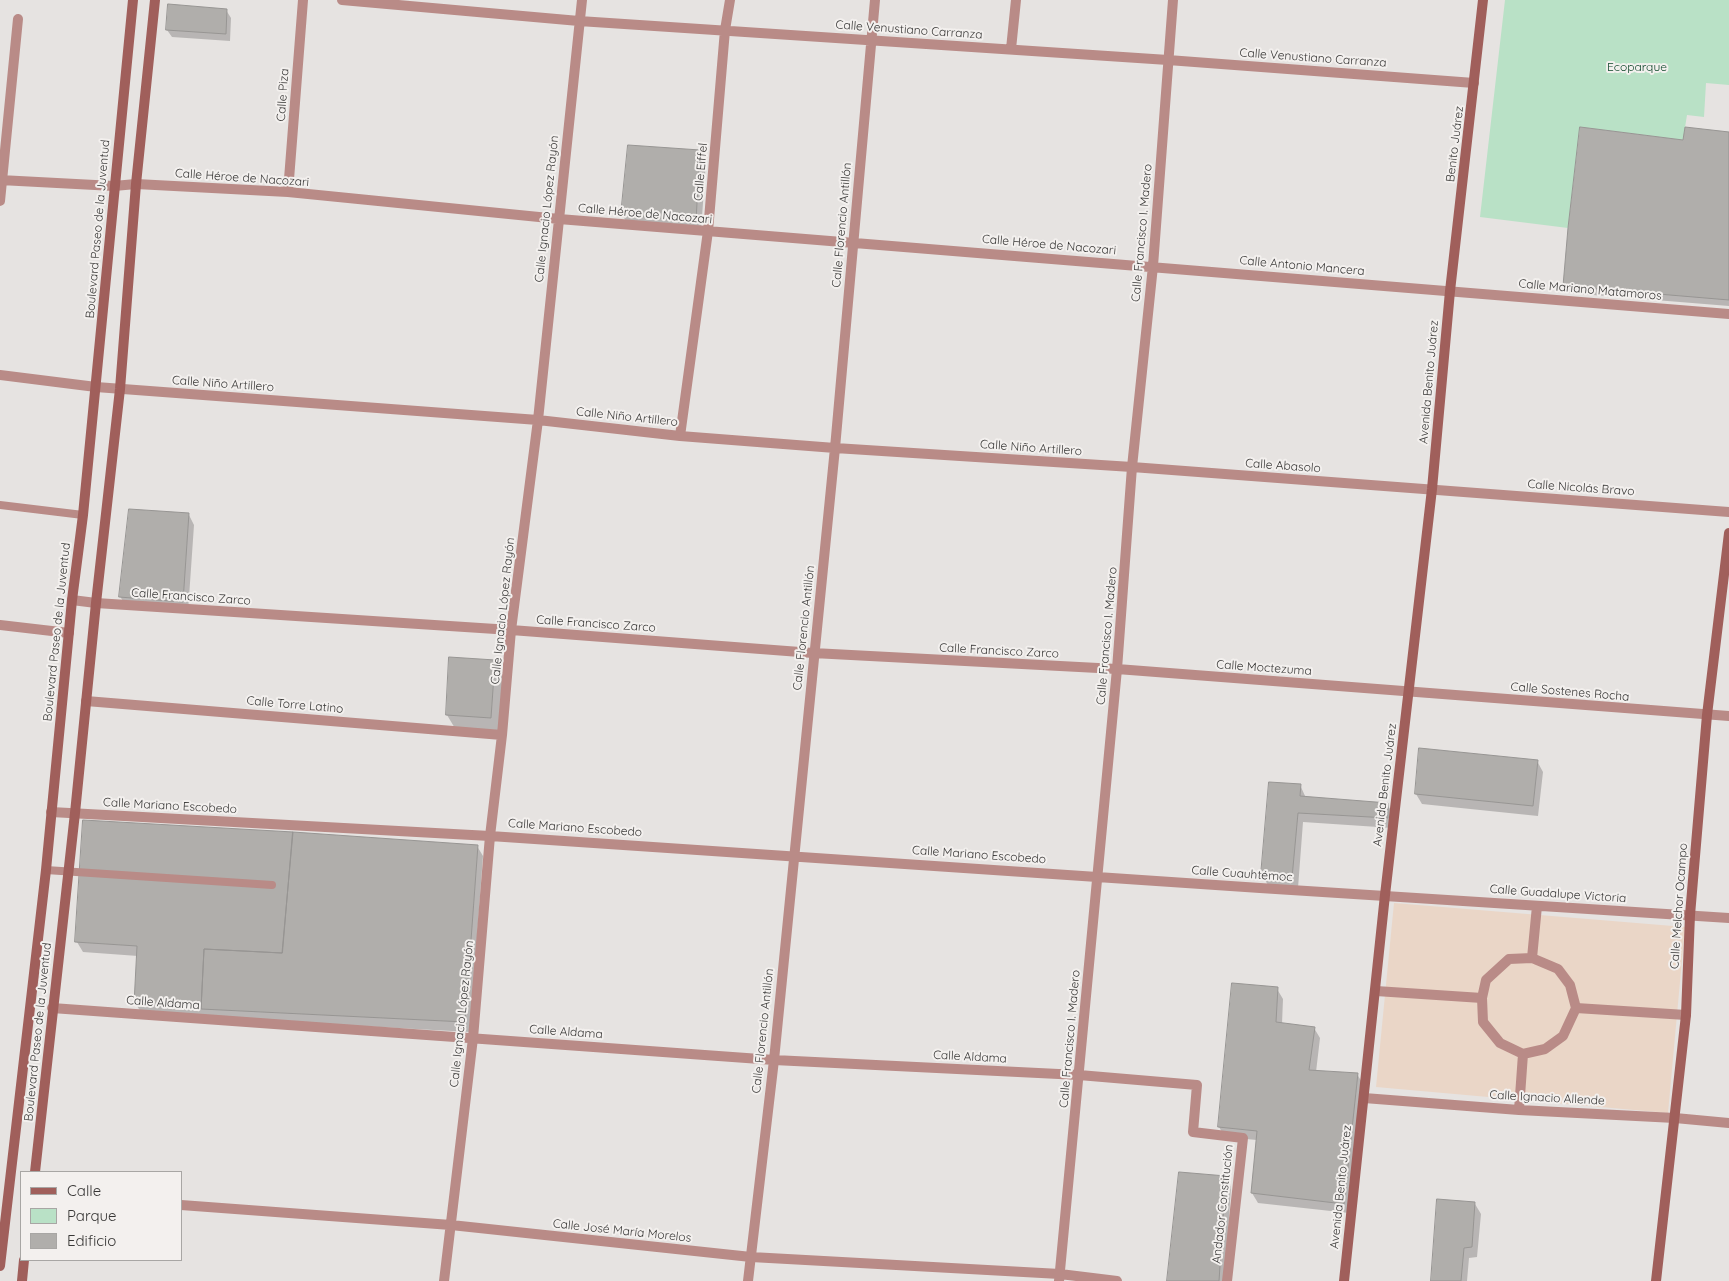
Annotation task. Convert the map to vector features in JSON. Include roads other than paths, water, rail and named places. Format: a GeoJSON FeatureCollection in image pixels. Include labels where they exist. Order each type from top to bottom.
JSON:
{"type":"FeatureCollection","features":[{"type":"Feature","properties":{"kind":"main road","name":"Boulevard Paseo de la Juventud"},"geometry":{"type":"LineString","coordinates":[[0,1266],[4,1192],[46,870],[50,812],[96,387],[133,0]]}},
{"type":"Feature","properties":{"kind":"main road","name":"Boulevard Paseo de la Juventud"},"geometry":{"type":"LineString","coordinates":[[35,1171],[120,389],[136,184],[155,0]]}},
{"type":"Feature","properties":{"kind":"main road","name":"Benito Juárez"},"geometry":{"type":"LineString","coordinates":[[1450,291],[1483,0]]}},
{"type":"Feature","properties":{"kind":"main road","name":"Avenida Benito Juárez"},"geometry":{"type":"LineString","coordinates":[[1344,1281],[1385,895],[1432,489],[1450,291]]}},
{"type":"Feature","properties":{"kind":"main road","name":"Calle Melchor Ocampo"},"geometry":{"type":"LineString","coordinates":[[1656,1281],[1686,1015],[1690,915],[1707,715],[1729,533]]}},
{"type":"Feature","properties":{"kind":"main road"},"geometry":{"type":"LineString","coordinates":[[22,1281],[24,1261]]}},
{"type":"Feature","properties":{"kind":"street","name":"Calle Piza"},"geometry":{"type":"LineString","coordinates":[[288,192],[303,0]]}},
{"type":"Feature","properties":{"kind":"street","name":"Calle Venustiano Carranza"},"geometry":{"type":"LineString","coordinates":[[342,0],[447,4],[580,21],[1011,49],[1474,83]]}},
{"type":"Feature","properties":{"kind":"street","name":"Calle Ignacio López Rayón"},"geometry":{"type":"LineString","coordinates":[[444,1281],[473,1038],[490,836],[502,735],[511,630],[538,420],[582,0]]}},
{"type":"Feature","properties":{"kind":"street","name":"Calle Eiffel"},"geometry":{"type":"LineString","coordinates":[[680,436],[708,231],[725,30],[730,0]]}},
{"type":"Feature","properties":{"kind":"street","name":"Calle Florencio Antillón"},"geometry":{"type":"LineString","coordinates":[[748,1281],[774,1060],[813,653],[835,448],[874,0]]}},
{"type":"Feature","properties":{"kind":"street"},"geometry":{"type":"LineString","coordinates":[[1011,49],[1016,0]]}},
{"type":"Feature","properties":{"kind":"street","name":"Calle Francisco I. Madero"},"geometry":{"type":"LineString","coordinates":[[1060,1278],[1117,669],[1132,468],[1153,266],[1173,0]]}},
{"type":"Feature","properties":{"kind":"street"},"geometry":{"type":"LineString","coordinates":[[0,202],[18,19]]}},
{"type":"Feature","properties":{"kind":"street"},"geometry":{"type":"LineString","coordinates":[[0,82],[11,84]]}},
{"type":"Feature","properties":{"kind":"street","name":"Calle Héroe de Nacozari"},"geometry":{"type":"LineString","coordinates":[[1,180],[114,186],[136,184],[288,192],[559,219],[1153,266]]}},
{"type":"Feature","properties":{"kind":"street","name":"Calle Antonio Mancera"},"geometry":{"type":"LineString","coordinates":[[1153,266],[1450,291]]}},
{"type":"Feature","properties":{"kind":"street","name":"Calle Mariano Matamoros"},"geometry":{"type":"LineString","coordinates":[[1450,291],[1729,314]]}},
{"type":"Feature","properties":{"kind":"street","name":"Calle Niño Artillero"},"geometry":{"type":"LineString","coordinates":[[0,375],[96,387],[538,420],[680,436],[1132,468]]}},
{"type":"Feature","properties":{"kind":"street","name":"Calle Abasolo"},"geometry":{"type":"LineString","coordinates":[[1132,468],[1432,489]]}},
{"type":"Feature","properties":{"kind":"street","name":"Calle Nicolás Bravo"},"geometry":{"type":"LineString","coordinates":[[1432,489],[1729,512]]}},
{"type":"Feature","properties":{"kind":"street","name":"Calle Francisco Zarco"},"geometry":{"type":"LineString","coordinates":[[72,600],[813,653],[1117,669]]}},
{"type":"Feature","properties":{"kind":"street"},"geometry":{"type":"LineString","coordinates":[[0,625],[69,633]]}},
{"type":"Feature","properties":{"kind":"street","name":"Calle Moctezuma"},"geometry":{"type":"LineString","coordinates":[[1117,669],[1408,691]]}},
{"type":"Feature","properties":{"kind":"street","name":"Calle Sostenes Rocha"},"geometry":{"type":"LineString","coordinates":[[1408,691],[1729,716]]}},
{"type":"Feature","properties":{"kind":"street","name":"Calle Torre Latino"},"geometry":{"type":"LineString","coordinates":[[86,701],[502,735]]}},
{"type":"Feature","properties":{"kind":"street","name":"Calle Mariano Escobedo"},"geometry":{"type":"LineString","coordinates":[[50,812],[490,836],[1097,876]]}},
{"type":"Feature","properties":{"kind":"street","name":"Calle Cuauhtémoc"},"geometry":{"type":"LineString","coordinates":[[1097,876],[1385,895]]}},
{"type":"Feature","properties":{"kind":"street","name":"Calle Guadalupe Victoria"},"geometry":{"type":"LineString","coordinates":[[1385,895],[1729,918]]}},
{"type":"Feature","properties":{"kind":"street"},"geometry":{"type":"LineString","coordinates":[[1532,958],[1537,906]]}},
{"type":"Feature","properties":{"kind":"street"},"geometry":{"type":"LineString","coordinates":[[1532,958],[1558,969],[1570,985],[1576,1008],[1563,1036],[1545,1049],[1523,1054],[1500,1043],[1483,1022],[1482,998],[1486,980],[1509,960],[1532,958]]}},
{"type":"Feature","properties":{"kind":"street"},"geometry":{"type":"LineString","coordinates":[[1376,991],[1482,998]]}},
{"type":"Feature","properties":{"kind":"street","name":"Calle Aldama"},"geometry":{"type":"LineString","coordinates":[[52,1008],[774,1060],[1079,1075],[1197,1085]]}},
{"type":"Feature","properties":{"kind":"street"},"geometry":{"type":"LineString","coordinates":[[1576,1008],[1686,1015]]}},
{"type":"Feature","properties":{"kind":"street"},"geometry":{"type":"LineString","coordinates":[[1518,1110],[1523,1054]]}},
{"type":"Feature","properties":{"kind":"street","name":"Andador Constitución"},"geometry":{"type":"LineString","coordinates":[[1197,1085],[1193,1132],[1243,1138],[1227,1281]]}},
{"type":"Feature","properties":{"kind":"street","name":"Calle Ignacio Allende"},"geometry":{"type":"LineString","coordinates":[[1364,1098],[1729,1123]]}},
{"type":"Feature","properties":{"kind":"street","name":"Calle José María Morelos"},"geometry":{"type":"LineString","coordinates":[[182,1205],[451,1225],[751,1257],[1117,1281]]}},
{"type":"Feature","properties":{"kind":"lane"},"geometry":{"type":"LineString","coordinates":[[0,505],[83,514]]}},
{"type":"Feature","properties":{"kind":"lane"},"geometry":{"type":"LineString","coordinates":[[46,870],[272,886]]}},
{"type":"Feature","properties":{"kind":"park label","name":"Ecoparque"},"geometry":{"type":"Point","coordinates":[1637,67]}}]}
